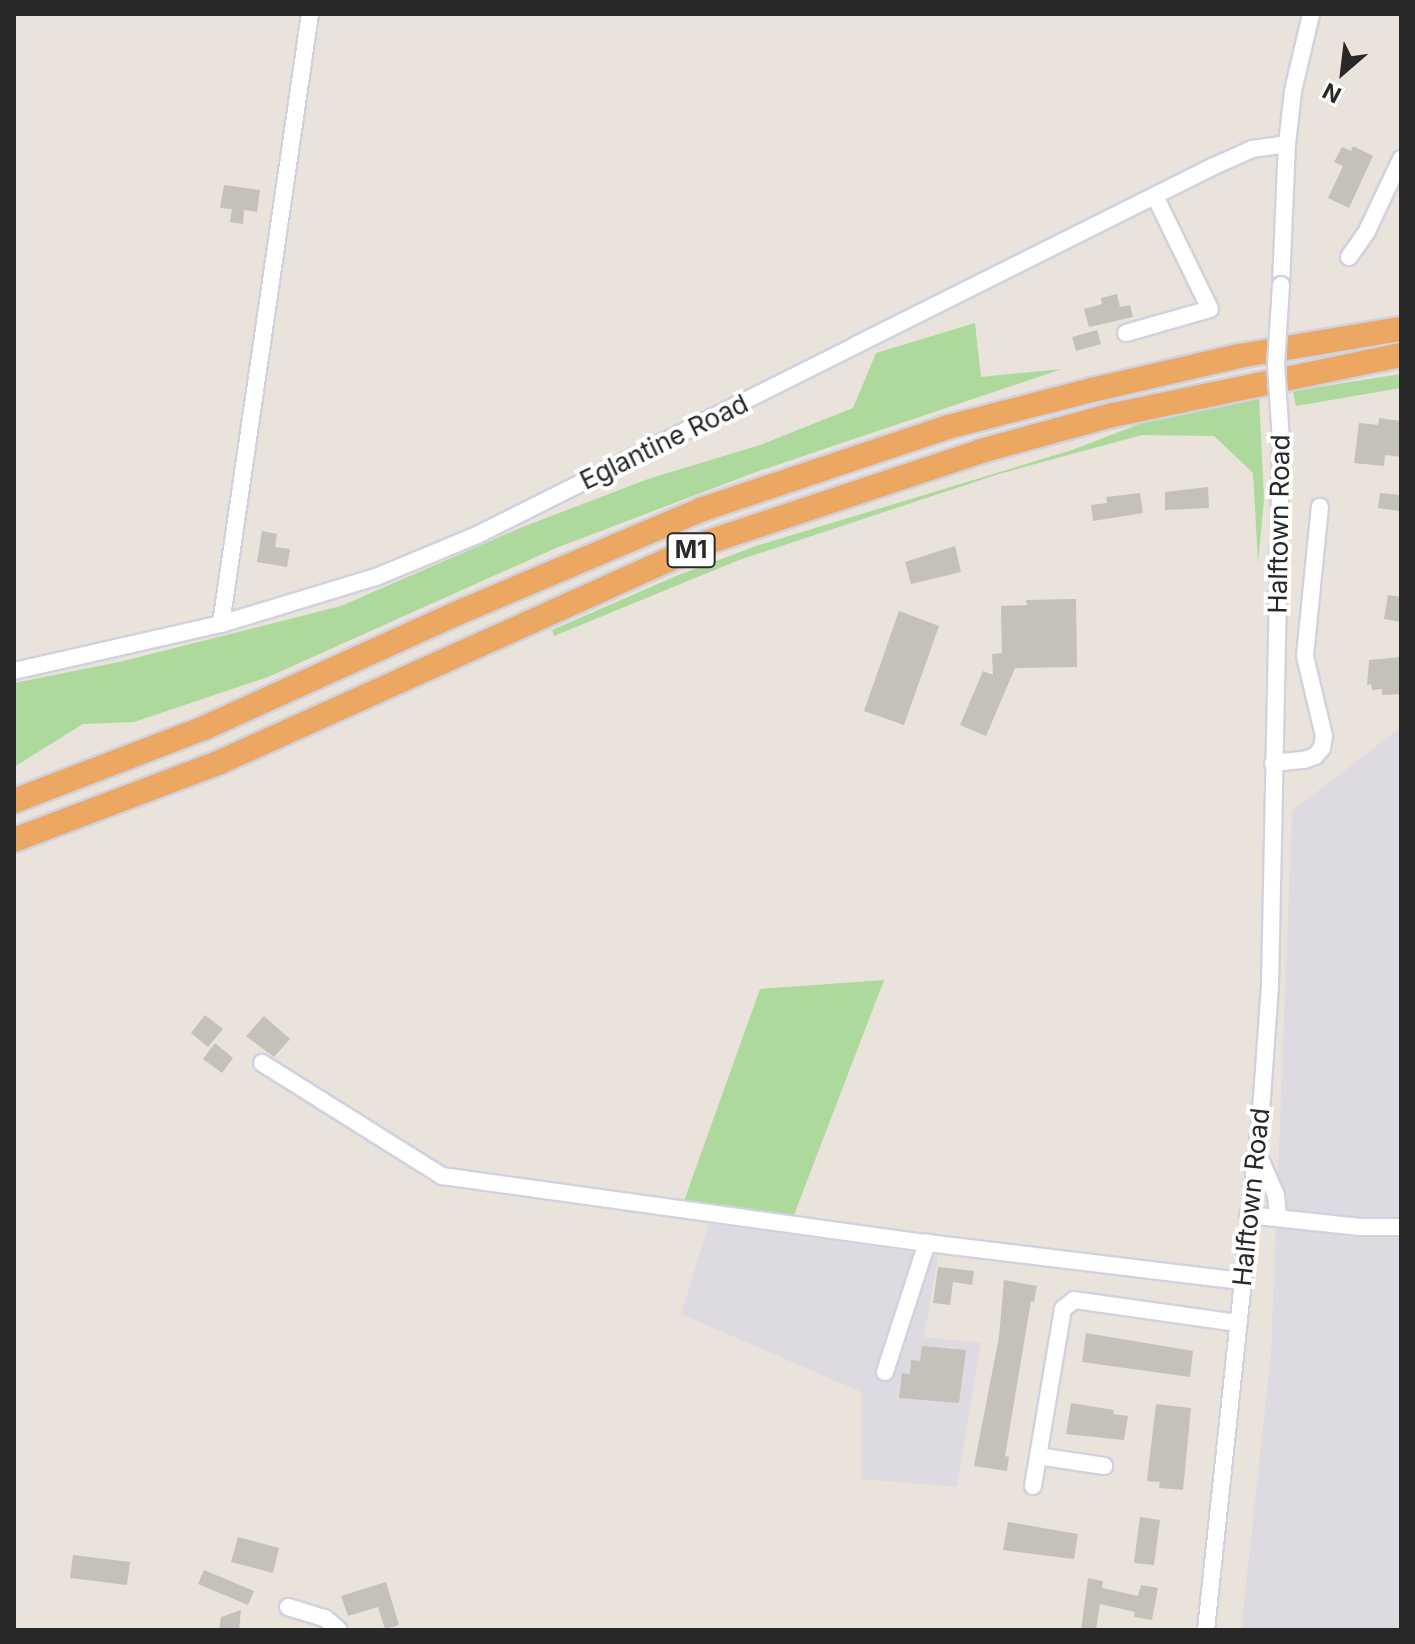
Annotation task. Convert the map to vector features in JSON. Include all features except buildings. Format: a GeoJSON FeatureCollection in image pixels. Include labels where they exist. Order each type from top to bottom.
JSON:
{"type":"FeatureCollection","features":[{"type":"Feature","properties":{"kind":"highway","name":"M1"},"geometry":{"type":"LineString","coordinates":[[14,801],[204,728],[453,615],[703,509],[948,427],[1239,356],[1401,329]]}},
{"type":"Feature","properties":{"kind":"highway","name":"M1"},"geometry":{"type":"LineString","coordinates":[[14,840],[220,762],[708,542],[981,451],[1069,427],[1250,384],[1401,355]]}},
{"type":"Feature","properties":{"kind":"street"},"geometry":{"type":"LineString","coordinates":[[221,624],[310,14]]}},
{"type":"Feature","properties":{"kind":"street","name":"Halftown Road"},"geometry":{"type":"LineString","coordinates":[[1206,1630],[1270,985],[1281,441],[1276,364],[1287,144],[1293,91],[1311,14]]}},
{"type":"Feature","properties":{"kind":"street","name":"Eglantine Road"},"geometry":{"type":"LineString","coordinates":[[14,671],[221,624],[376,577],[477,535],[1252,149],[1287,144]]}},
{"type":"Feature","properties":{"kind":"street"},"geometry":{"type":"LineString","coordinates":[[1349,257],[1367,231],[1401,159]]}},
{"type":"Feature","properties":{"kind":"street"},"geometry":{"type":"LineString","coordinates":[[1126,333],[1210,309],[1192,266],[1155,196]]}},
{"type":"Feature","properties":{"kind":"street","name":"Halftown Road"},"geometry":{"type":"LineString","coordinates":[[1273,763],[1304,760],[1315,756],[1322,748],[1324,736],[1305,656],[1320,507]]}},
{"type":"Feature","properties":{"kind":"street"},"geometry":{"type":"LineString","coordinates":[[262,1063],[442,1176],[927,1243],[1242,1281]]}},
{"type":"Feature","properties":{"kind":"street"},"geometry":{"type":"LineString","coordinates":[[1256,1150],[1276,1195],[1278,1218]]}},
{"type":"Feature","properties":{"kind":"street"},"geometry":{"type":"LineString","coordinates":[[1248,1215],[1360,1227],[1401,1227]]}},
{"type":"Feature","properties":{"kind":"street"},"geometry":{"type":"LineString","coordinates":[[885,1372],[927,1243]]}},
{"type":"Feature","properties":{"kind":"street"},"geometry":{"type":"LineString","coordinates":[[1033,1486],[1063,1309],[1074,1300],[1238,1323]]}},
{"type":"Feature","properties":{"kind":"street"},"geometry":{"type":"LineString","coordinates":[[1038,1456],[1104,1466]]}},
{"type":"Feature","properties":{"kind":"street"},"geometry":{"type":"LineString","coordinates":[[288,1607],[325,1618],[339,1630]]}},
{"type":"Feature","properties":{"kind":"shaded area"},"geometry":{"type":"Polygon","coordinates":[[[1401,727],[1401,1630],[1241,1630],[1271,1354],[1292,811],[1401,727]]]}},
{"type":"Feature","properties":{"kind":"shaded area"},"geometry":{"type":"Polygon","coordinates":[[[709,1223],[938,1256],[924,1337],[981,1343],[957,1487],[862,1479],[861,1392],[681,1314],[709,1223]]]}},
{"type":"Feature","properties":{"kind":"green space"},"geometry":{"type":"Polygon","coordinates":[[[975,323],[981,377],[1062,369],[756,472],[556,548],[268,677],[134,722],[83,724],[14,767],[14,683],[119,662],[341,606],[520,528],[648,479],[760,445],[853,408],[876,353],[975,323]]]}},
{"type":"Feature","properties":{"kind":"green space"},"geometry":{"type":"Polygon","coordinates":[[[1401,374],[1401,388],[1296,406],[1293,391],[1401,374]]]}},
{"type":"Feature","properties":{"kind":"green space"},"geometry":{"type":"Polygon","coordinates":[[[1259,396],[1264,499],[1258,563],[1253,473],[1214,436],[1142,435],[999,474],[739,560],[554,636],[552,630],[676,576],[756,546],[1072,450],[1155,418],[1259,396]]]}},
{"type":"Feature","properties":{"kind":"green space"},"geometry":{"type":"Polygon","coordinates":[[[884,980],[794,1215],[684,1201],[760,989],[884,980]]]}}]}
